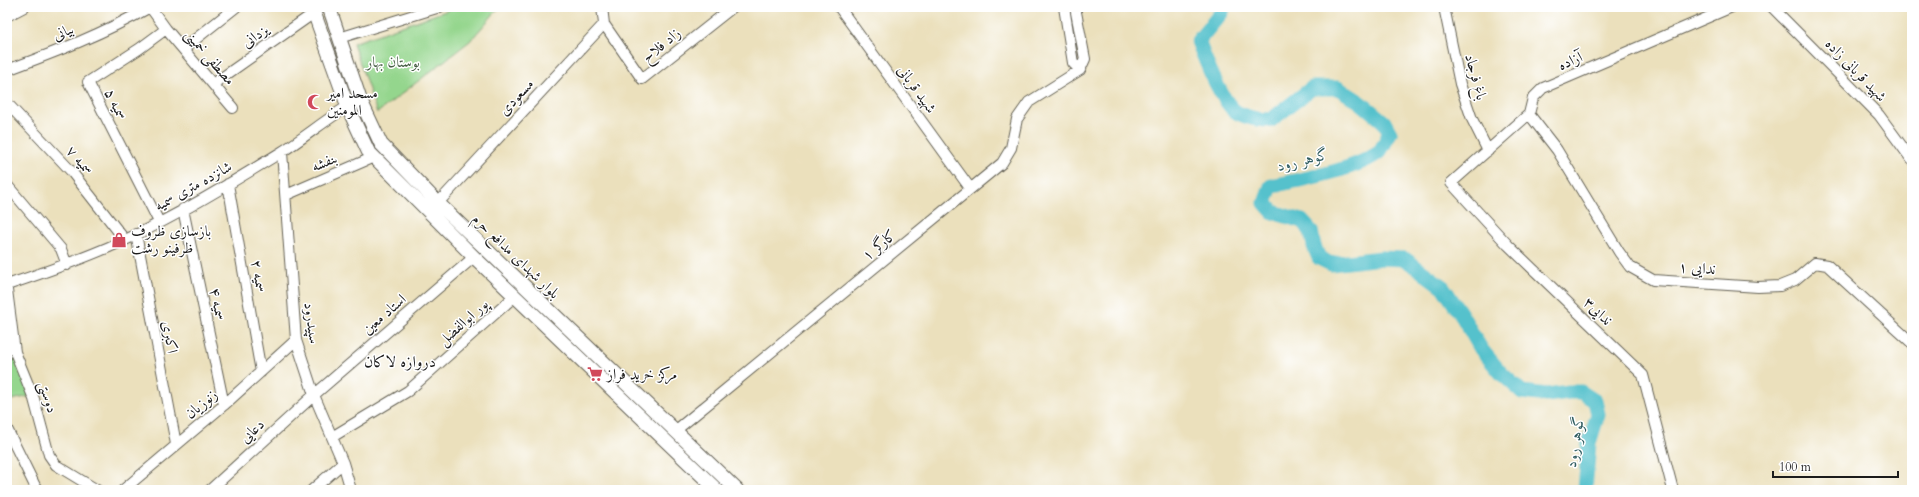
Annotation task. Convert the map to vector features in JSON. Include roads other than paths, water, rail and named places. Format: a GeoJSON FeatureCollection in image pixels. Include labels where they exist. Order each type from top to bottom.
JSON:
{"type":"FeatureCollection","features":[{"type":"Feature","properties":{"kind":"main road","name":"بلوار شهدای مدافع حرم"},"geometry":{"type":"LineString","coordinates":[[329,7],[360,99],[381,144],[438,203],[736,490]]}},
{"type":"Feature","properties":{"kind":"main road","name":"بلوار شهدای مدافع حرم"},"geometry":{"type":"LineString","coordinates":[[313,10],[345,112],[368,151],[474,257],[717,490]]}},
{"type":"Feature","properties":{"kind":"street"},"geometry":{"type":"LineString","coordinates":[[7,16],[24,7]]}},
{"type":"Feature","properties":{"kind":"street","name":"مصطفی خمینی"},"geometry":{"type":"LineString","coordinates":[[150,7],[166,29],[233,108]]}},
{"type":"Feature","properties":{"kind":"street","name":"بیانی"},"geometry":{"type":"LineString","coordinates":[[7,70],[57,52],[119,24],[150,7]]}},
{"type":"Feature","properties":{"kind":"street"},"geometry":{"type":"LineString","coordinates":[[183,49],[236,7]]}},
{"type":"Feature","properties":{"kind":"street"},"geometry":{"type":"LineString","coordinates":[[602,7],[604,24]]}},
{"type":"Feature","properties":{"kind":"street","name":"زاد فلاح"},"geometry":{"type":"LineString","coordinates":[[604,24],[642,79],[733,7]]}},
{"type":"Feature","properties":{"kind":"street","name":"شهید قربانی"},"geometry":{"type":"LineString","coordinates":[[839,7],[970,188]]}},
{"type":"Feature","properties":{"kind":"street"},"geometry":{"type":"LineString","coordinates":[[1064,7],[1073,63],[1080,70],[1085,59],[1075,7]]}},
{"type":"Feature","properties":{"kind":"street","name":"باغ فرجاد"},"geometry":{"type":"LineString","coordinates":[[1444,7],[1460,84],[1472,119],[1488,151]]}},
{"type":"Feature","properties":{"kind":"street","name":"آزاده"},"geometry":{"type":"LineString","coordinates":[[1530,114],[1533,98],[1544,88],[1732,7]]}},
{"type":"Feature","properties":{"kind":"street","name":"شهید قربانی زاده"},"geometry":{"type":"LineString","coordinates":[[1772,7],[1879,115],[1912,160]]}},
{"type":"Feature","properties":{"kind":"street"},"geometry":{"type":"LineString","coordinates":[[339,38],[436,8]]}},
{"type":"Feature","properties":{"kind":"street","name":"یزدانی"},"geometry":{"type":"LineString","coordinates":[[213,84],[313,10]]}},
{"type":"Feature","properties":{"kind":"street","name":"مسعودی"},"geometry":{"type":"LineString","coordinates":[[438,203],[604,24]]}},
{"type":"Feature","properties":{"kind":"street","name":"سمیه ۵"},"geometry":{"type":"LineString","coordinates":[[159,222],[88,82],[139,49],[166,29]]}},
{"type":"Feature","properties":{"kind":"street","name":"کارگر ۱"},"geometry":{"type":"LineString","coordinates":[[675,431],[1002,163],[1011,148],[1017,119],[1029,102],[1080,70]]}},
{"type":"Feature","properties":{"kind":"street","name":"شانزده متری سمیه"},"geometry":{"type":"LineString","coordinates":[[7,285],[67,265],[125,240],[228,184],[282,152],[345,112],[360,99]]}},
{"type":"Feature","properties":{"kind":"street","name":"سمیه ۷"},"geometry":{"type":"LineString","coordinates":[[7,103],[71,170],[125,240]]}},
{"type":"Feature","properties":{"kind":"street"},"geometry":{"type":"LineString","coordinates":[[1488,151],[1530,114]]}},
{"type":"Feature","properties":{"kind":"street","name":"ندایی ۱"},"geometry":{"type":"LineString","coordinates":[[1530,114],[1557,150],[1618,252],[1630,267],[1653,280],[1758,287],[1780,286],[1795,280],[1815,263],[1827,264],[1912,343]]}},
{"type":"Feature","properties":{"kind":"street","name":"ندایی۳"},"geometry":{"type":"LineString","coordinates":[[1488,151],[1450,183],[1508,246],[1643,375],[1674,490]]}},
{"type":"Feature","properties":{"kind":"street","name":"سپیدرود"},"geometry":{"type":"LineString","coordinates":[[282,152],[296,340],[314,395],[343,464],[351,490]]}},
{"type":"Feature","properties":{"kind":"street","name":"بنفشه"},"geometry":{"type":"LineString","coordinates":[[286,195],[374,157]]}},
{"type":"Feature","properties":{"kind":"street","name":"سمیه ۲"},"geometry":{"type":"LineString","coordinates":[[228,184],[261,372]]}},
{"type":"Feature","properties":{"kind":"street"},"geometry":{"type":"LineString","coordinates":[[7,185],[61,249],[67,265]]}},
{"type":"Feature","properties":{"kind":"street","name":"سمیه ۴"},"geometry":{"type":"LineString","coordinates":[[183,209],[224,405]]}},
{"type":"Feature","properties":{"kind":"street","name":"اکبری"},"geometry":{"type":"LineString","coordinates":[[136,234],[176,444]]}},
{"type":"Feature","properties":{"kind":"street","name":"استاد معین"},"geometry":{"type":"LineString","coordinates":[[314,395],[474,257]]}},
{"type":"Feature","properties":{"kind":"street","name":"دوستی"},"geometry":{"type":"LineString","coordinates":[[7,290],[15,352],[34,399],[49,455],[56,465],[97,490]]}},
{"type":"Feature","properties":{"kind":"street","name":"پور ابوالفضل"},"geometry":{"type":"LineString","coordinates":[[332,438],[408,391],[515,296]]}},
{"type":"Feature","properties":{"kind":"street","name":"زنوزیان"},"geometry":{"type":"LineString","coordinates":[[123,490],[224,405],[296,340]]}},
{"type":"Feature","properties":{"kind":"street","name":"دعایی"},"geometry":{"type":"LineString","coordinates":[[210,490],[314,395]]}},
{"type":"Feature","properties":{"kind":"street"},"geometry":{"type":"LineString","coordinates":[[7,429],[38,490]]}},
{"type":"Feature","properties":{"kind":"street"},"geometry":{"type":"LineString","coordinates":[[312,490],[343,464]]}},
{"type":"Feature","properties":{"kind":"waterway","name":"گوهر رود"},"geometry":{"type":"LineString","coordinates":[[1223,7],[1222,12],[1198,41],[1209,69],[1220,91],[1232,109],[1246,116],[1263,120],[1271,120],[1312,88],[1338,88],[1360,102],[1384,122],[1390,133],[1379,152],[1357,164],[1327,174],[1271,186],[1265,203],[1273,212],[1302,221],[1311,231],[1314,246],[1319,258],[1331,264],[1381,258],[1405,259],[1443,287],[1461,314],[1481,349],[1501,373],[1522,392],[1547,395],[1581,392],[1595,401],[1598,414],[1589,443],[1585,490]]}},
{"type":"Feature","properties":{"kind":"place","name":"مسحد امیر المومنین"},"geometry":{"type":"Point","coordinates":[315,102]}},
{"type":"Feature","properties":{"kind":"place","name":"بازسازی ظروف ظرفینو رشت"},"geometry":{"type":"Point","coordinates":[119,240]}},
{"type":"Feature","properties":{"kind":"place","name":"مرکز خرید فراز"},"geometry":{"type":"Point","coordinates":[595,374]}},
{"type":"Feature","properties":{"kind":"district","name":"دروازه لاکان"},"geometry":{"type":"Point","coordinates":[400,361]}},
{"type":"Feature","properties":{"kind":"park label","name":"بوستان بهار"},"geometry":{"type":"Point","coordinates":[393,62]}}]}
